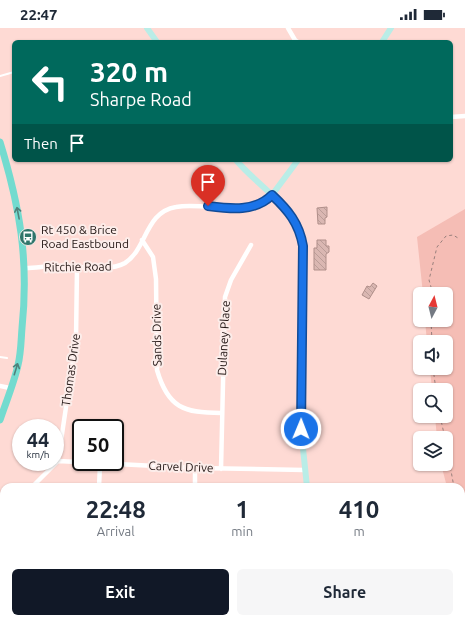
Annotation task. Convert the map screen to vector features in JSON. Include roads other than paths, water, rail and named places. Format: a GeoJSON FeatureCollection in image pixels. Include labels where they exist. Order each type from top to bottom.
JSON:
{"type":"FeatureCollection","features":[{"type":"Feature","properties":{"kind":"main road"},"geometry":{"type":"LineString","coordinates":[[148,28],[156,40]]}},
{"type":"Feature","properties":{"kind":"main road"},"geometry":{"type":"LineString","coordinates":[[383,40],[392,28]]}},
{"type":"Feature","properties":{"kind":"main road"},"geometry":{"type":"LineString","coordinates":[[0,142],[19,214],[26,268],[26,295],[18,364],[0,420]]}},
{"type":"Feature","properties":{"kind":"main road"},"geometry":{"type":"LineString","coordinates":[[238,162],[292,214],[300,231],[303,246],[301,429],[306,483]]}},
{"type":"Feature","properties":{"kind":"main road"},"geometry":{"type":"LineString","coordinates":[[272,195],[297,162]]}},
{"type":"Feature","properties":{"kind":"street"},"geometry":{"type":"LineString","coordinates":[[288,28],[295,40]]}},
{"type":"Feature","properties":{"kind":"street"},"geometry":{"type":"LineString","coordinates":[[453,117],[465,116]]}},
{"type":"Feature","properties":{"kind":"street","name":"Ritchie Road"},"geometry":{"type":"LineString","coordinates":[[26,268],[116,267],[126,262],[142,240],[155,218],[168,209],[182,206],[254,207],[266,201],[272,195]]}},
{"type":"Feature","properties":{"kind":"street","name":"Sands Drive"},"geometry":{"type":"LineString","coordinates":[[142,240],[153,257],[156,279],[157,370],[160,382],[178,407],[196,412],[221,413]]}},
{"type":"Feature","properties":{"kind":"street","name":"Dulaney Place"},"geometry":{"type":"LineString","coordinates":[[221,469],[221,413],[225,297],[231,280],[251,246]]}},
{"type":"Feature","properties":{"kind":"street","name":"Thomas Drive"},"geometry":{"type":"LineString","coordinates":[[64,421],[76,340],[77,267]]}},
{"type":"Feature","properties":{"kind":"street"},"geometry":{"type":"LineString","coordinates":[[0,386],[10,388]]}},
{"type":"Feature","properties":{"kind":"street","name":"Carvel Drive"},"geometry":{"type":"LineString","coordinates":[[124,466],[304,470]]}},
{"type":"Feature","properties":{"kind":"street"},"geometry":{"type":"LineString","coordinates":[[195,468],[195,483]]}},
{"type":"Feature","properties":{"kind":"street"},"geometry":{"type":"LineString","coordinates":[[36,483],[48,471]]}},
{"type":"Feature","properties":{"kind":"street"},"geometry":{"type":"LineString","coordinates":[[99,483],[100,471]]}},
{"type":"Feature","properties":{"kind":"lane"},"geometry":{"type":"LineString","coordinates":[[0,76],[12,73]]}},
{"type":"Feature","properties":{"kind":"lane"},"geometry":{"type":"LineString","coordinates":[[0,357],[7,358]]}},
{"type":"Feature","properties":{"kind":"place","name":"Rt 450 & Brice Road Eastbound"},"geometry":{"type":"Point","coordinates":[28,237]}}]}
